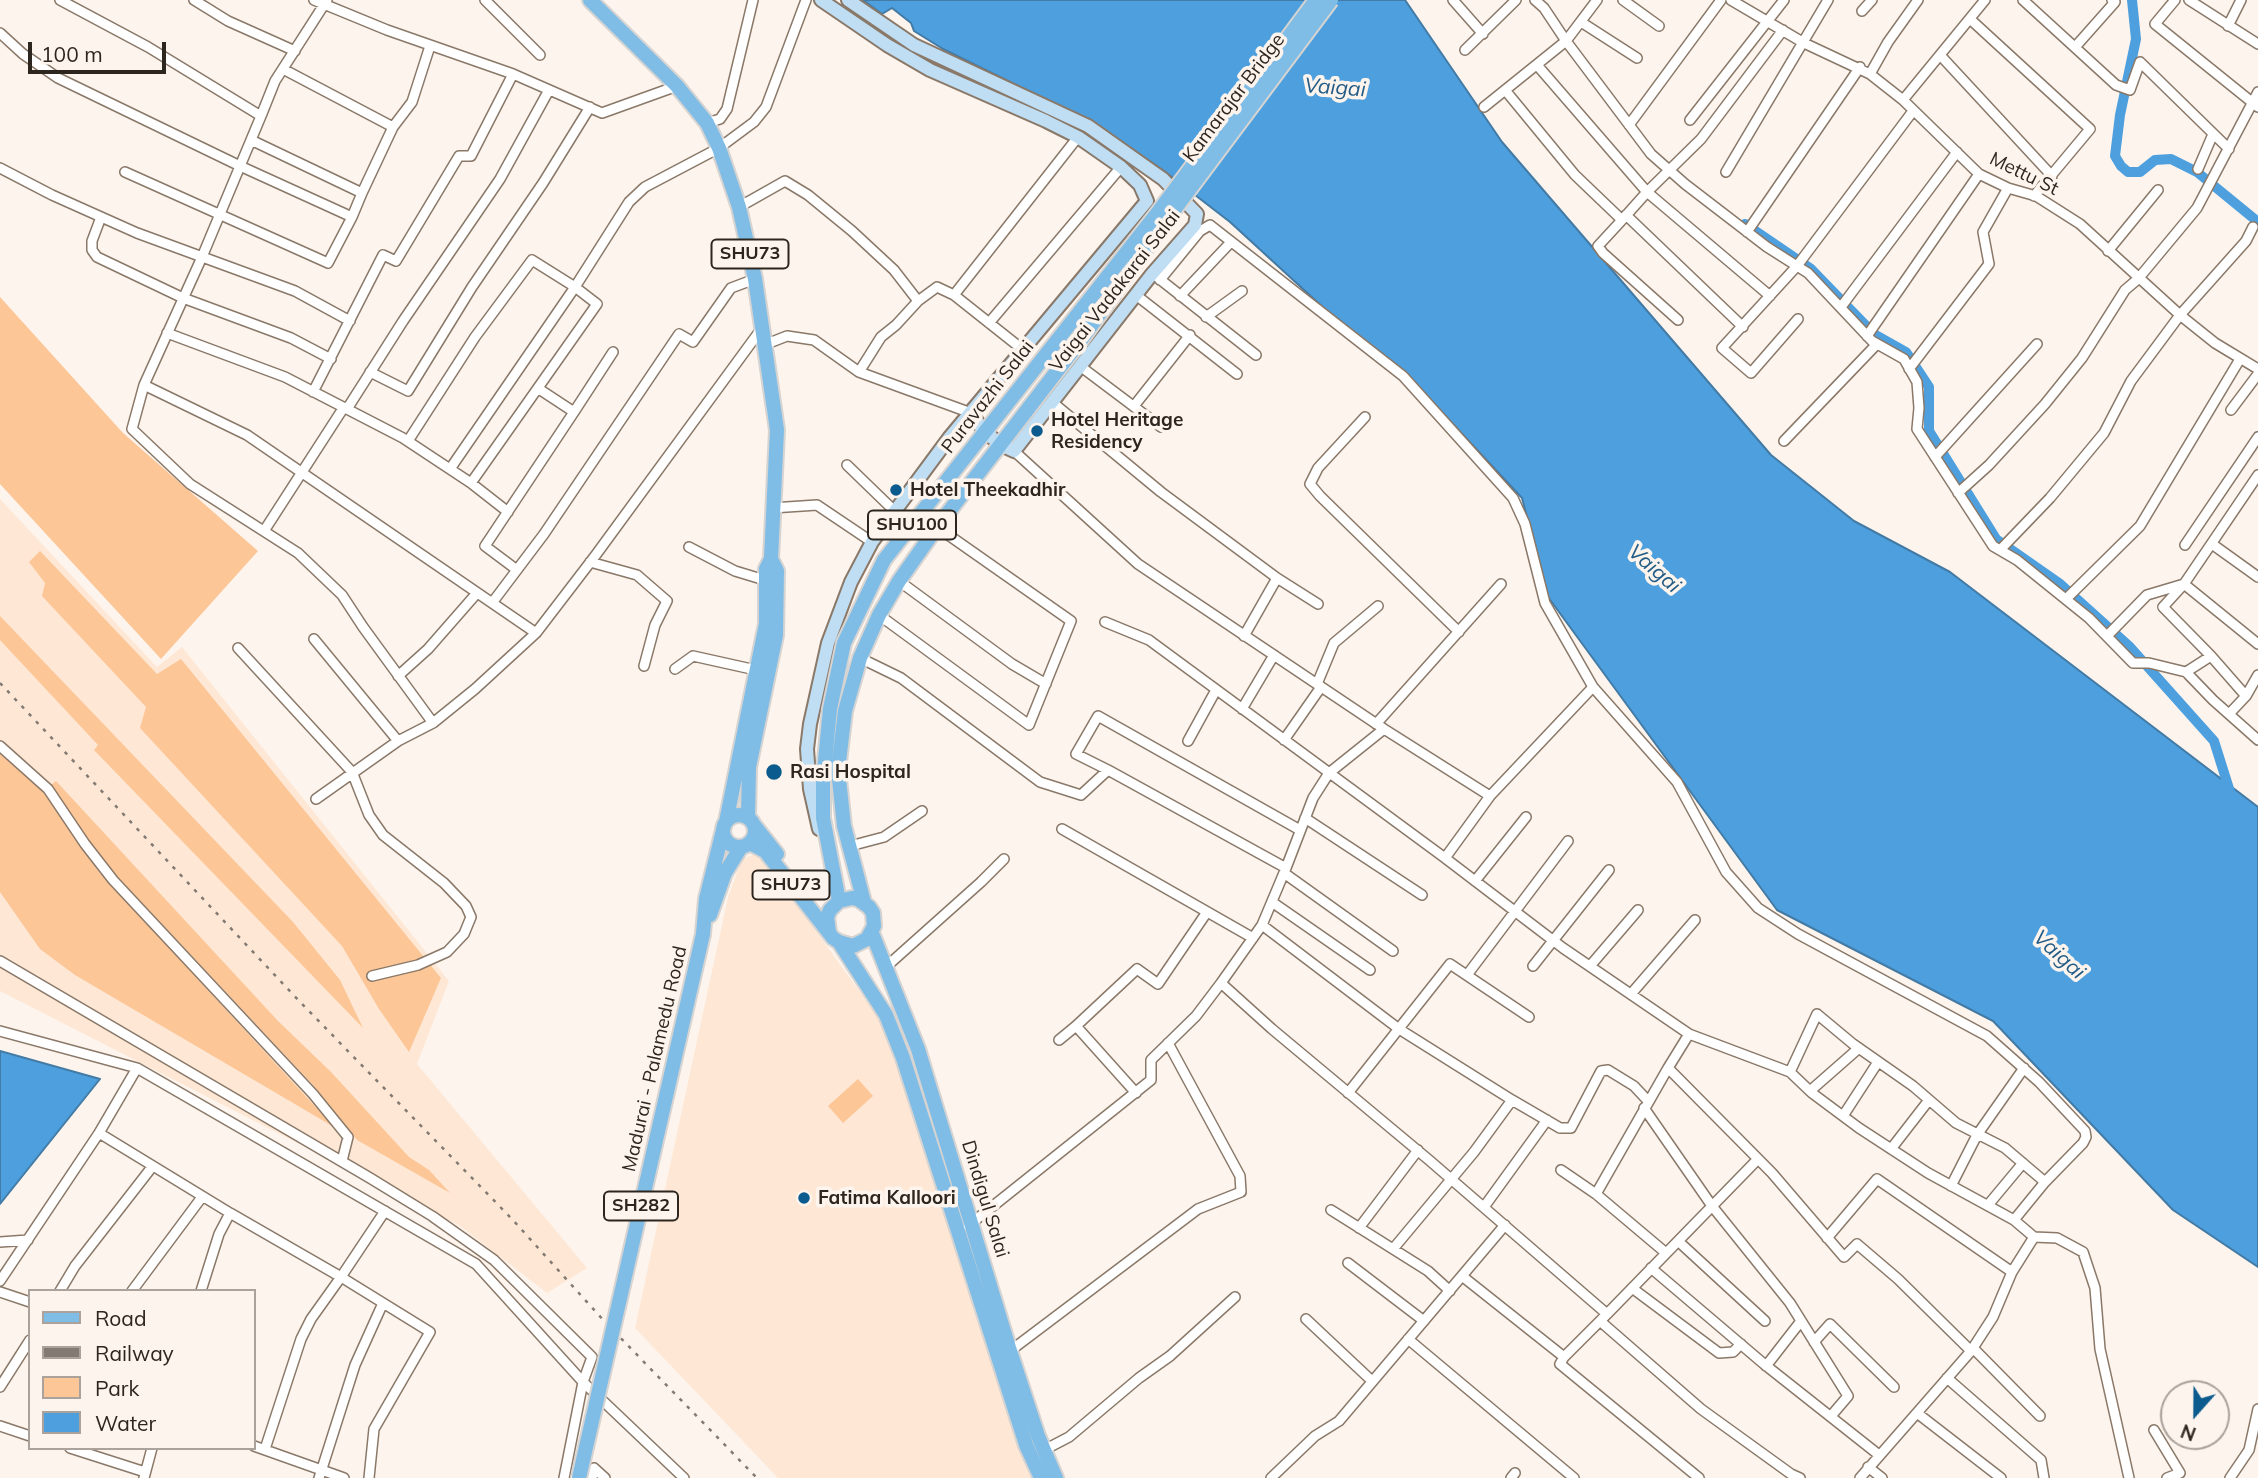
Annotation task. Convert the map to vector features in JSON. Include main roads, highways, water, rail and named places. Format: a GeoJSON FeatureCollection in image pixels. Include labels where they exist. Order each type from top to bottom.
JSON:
{"type":"FeatureCollection","features":[{"type":"Feature","properties":{"kind":"main road","name":"SHU73"},"geometry":{"type":"LineString","coordinates":[[590,0],[677,86],[707,123],[719,148],[739,207],[755,279],[777,430],[771,559],[766,569],[771,582],[776,635],[749,767],[751,821],[755,835],[745,845]]}},
{"type":"Feature","properties":{"kind":"main road","name":"Vaigai Vadakarai Salai"},"geometry":{"type":"LineString","coordinates":[[821,0],[887,45],[930,70],[1078,137],[1121,167],[1140,185],[1147,201],[971,413],[872,542],[851,582],[828,643],[807,749],[810,789],[827,865],[833,867]]}},
{"type":"Feature","properties":{"kind":"main road","name":"Vaigai Vadakarai Salai"},"geometry":{"type":"LineString","coordinates":[[848,0],[914,45],[1088,126],[1163,179],[1197,214],[1195,225],[1156,277],[1136,295],[1052,402],[1008,448]]}},
{"type":"Feature","properties":{"kind":"main road","name":"Kamarajar Bridge"},"geometry":{"type":"LineString","coordinates":[[1164,215],[1316,0]]}},
{"type":"Feature","properties":{"kind":"main road","name":"Kamarajar Bridge"},"geometry":{"type":"LineString","coordinates":[[1164,215],[1331,0]]}},
{"type":"Feature","properties":{"kind":"main road","name":"Puravazhi Salai"},"geometry":{"type":"LineString","coordinates":[[837,902],[823,818],[822,782],[830,709],[844,643],[884,560],[985,431],[1164,215]]}},
{"type":"Feature","properties":{"kind":"main road","name":"Puravazhi Salai"},"geometry":{"type":"LineString","coordinates":[[864,902],[844,826],[838,770],[845,711],[860,658],[879,615],[899,581],[937,527],[1008,448],[1164,215]]}},
{"type":"Feature","properties":{"kind":"main road"},"geometry":{"type":"LineString","coordinates":[[971,413],[985,431],[1008,448]]}},
{"type":"Feature","properties":{"kind":"main road","name":"SHU73"},"geometry":{"type":"LineString","coordinates":[[771,582],[766,624],[725,824],[725,839],[732,845],[745,845],[765,851],[834,937]]}},
{"type":"Feature","properties":{"kind":"main road"},"geometry":{"type":"LineString","coordinates":[[725,824],[734,816],[751,821]]}},
{"type":"Feature","properties":{"kind":"main road","name":"SHU73"},"geometry":{"type":"LineString","coordinates":[[751,821],[813,897],[821,902],[837,902]]}},
{"type":"Feature","properties":{"kind":"main road","name":"Madurai - Palamedu Road"},"geometry":{"type":"LineString","coordinates":[[703,934],[706,898],[725,824]]}},
{"type":"Feature","properties":{"kind":"main road","name":"Madurai - Palamedu Road"},"geometry":{"type":"LineString","coordinates":[[579,1478],[703,934],[725,873],[745,845]]}},
{"type":"Feature","properties":{"kind":"main road"},"geometry":{"type":"LineString","coordinates":[[837,902],[852,898],[864,902]]}},
{"type":"Feature","properties":{"kind":"main road","name":"SHU100"},"geometry":{"type":"LineString","coordinates":[[834,937],[827,917],[837,902]]}},
{"type":"Feature","properties":{"kind":"main road","name":"SHU100"},"geometry":{"type":"LineString","coordinates":[[864,902],[875,919],[872,933]]}},
{"type":"Feature","properties":{"kind":"main road"},"geometry":{"type":"LineString","coordinates":[[834,937],[853,946],[861,944],[872,933]]}},
{"type":"Feature","properties":{"kind":"main road","name":"Dindigul Salai"},"geometry":{"type":"LineString","coordinates":[[872,933],[918,1049],[1010,1350],[1056,1478]]}},
{"type":"Feature","properties":{"kind":"main road","name":"Dindigul Salai"},"geometry":{"type":"LineString","coordinates":[[834,937],[886,1015],[904,1058],[1026,1444],[1041,1478]]}},
{"type":"Feature","properties":{"kind":"water","name":"Vaigai"},"geometry":{"type":"Polygon","coordinates":[[[863,0],[1405,0],[1502,142],[1771,455],[1854,521],[1950,572],[2258,807],[2258,1267],[2173,1210],[1993,1021],[1777,910],[1548,597],[1522,498],[1403,371],[1352,334],[1230,222],[1164,171],[1093,123],[943,49],[914,31],[911,23],[892,8],[882,14],[863,0]]]}},
{"type":"Feature","properties":{"kind":"water"},"geometry":{"type":"Polygon","coordinates":[[[0,1051],[100,1079],[0,1204],[0,1051]]]}},
{"type":"Feature","properties":{"kind":"waterway"},"geometry":{"type":"LineString","coordinates":[[2132,0],[2136,39],[2120,115],[2115,156],[2128,172],[2140,172],[2155,160],[2171,159],[2197,172],[2258,222]]}},
{"type":"Feature","properties":{"kind":"waterway"},"geometry":{"type":"LineString","coordinates":[[1745,224],[1811,269],[1874,334],[1906,352],[1929,387],[1929,431],[1996,539],[2059,583],[2130,647],[2214,741],[2231,795]]}},
{"type":"Feature","properties":{"kind":"railway"},"geometry":{"type":"LineString","coordinates":[[0,683],[302,1004],[512,1219],[605,1322],[757,1478]]}},
{"type":"Feature","properties":{"kind":"place","name":"Hotel Heritage Residency"},"geometry":{"type":"Point","coordinates":[1037,431]}},
{"type":"Feature","properties":{"kind":"place","name":"Hotel Theekadhir"},"geometry":{"type":"Point","coordinates":[896,490]}},
{"type":"Feature","properties":{"kind":"place","name":"Rasi Hospital"},"geometry":{"type":"Point","coordinates":[774,772]}},
{"type":"Feature","properties":{"kind":"place","name":"Fatima Kalloori"},"geometry":{"type":"Point","coordinates":[804,1198]}}]}
